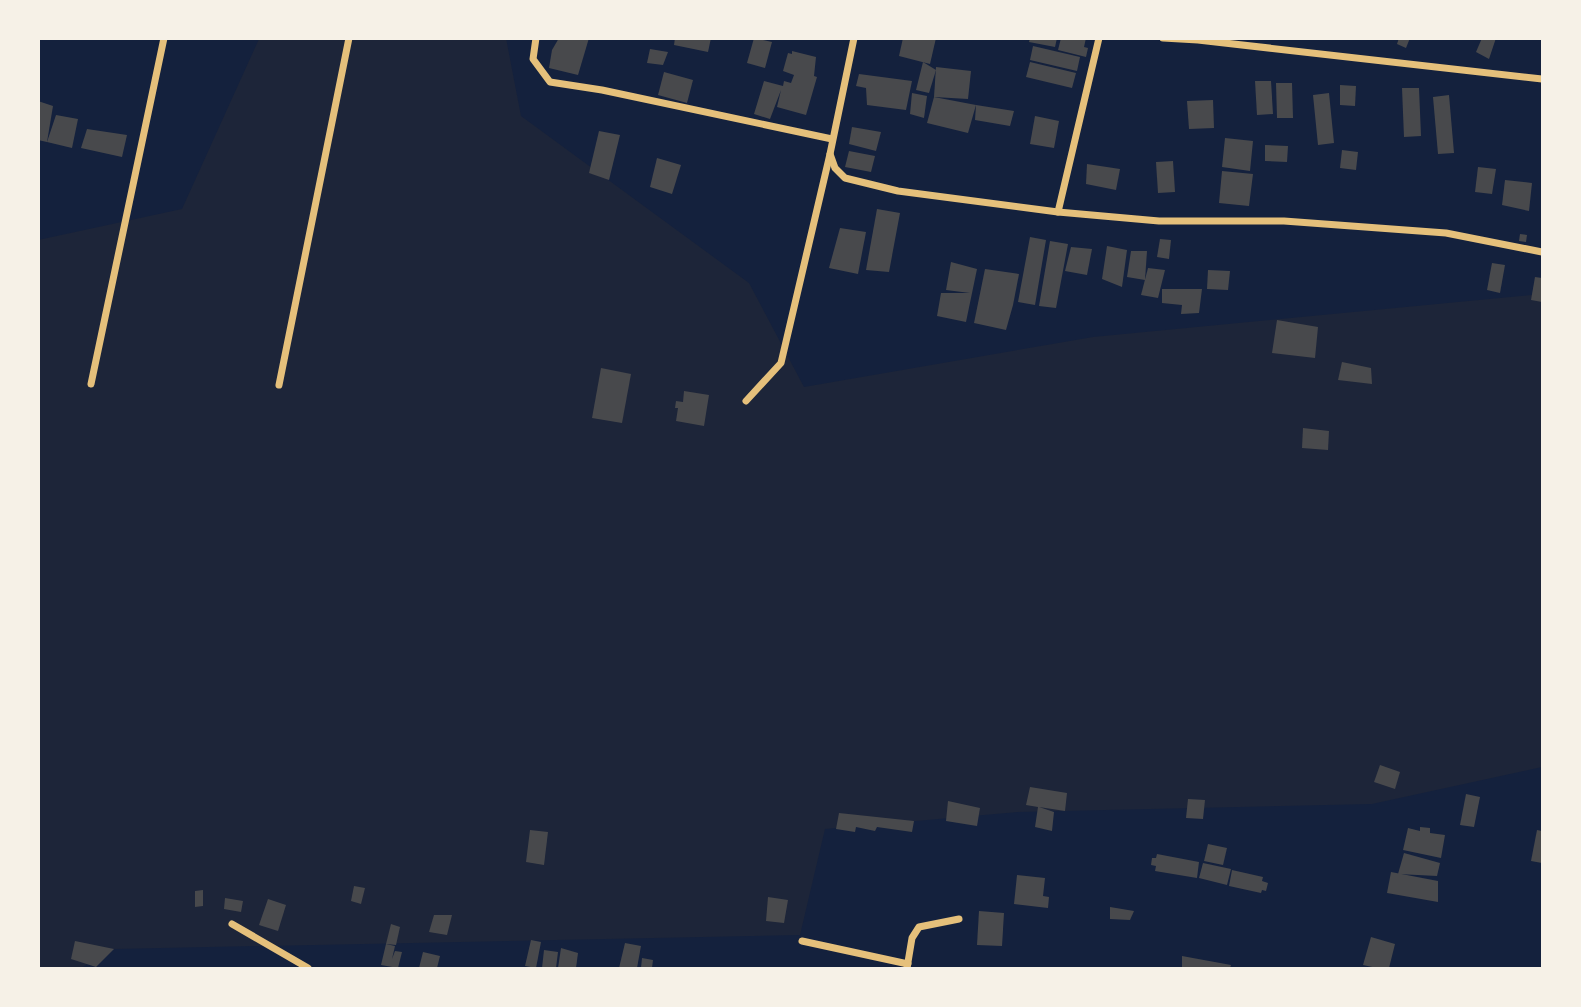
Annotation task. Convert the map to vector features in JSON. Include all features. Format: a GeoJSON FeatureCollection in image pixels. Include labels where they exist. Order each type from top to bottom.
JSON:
{"type":"FeatureCollection","features":[{"type":"Feature","properties":{"kind":"street"},"geometry":{"type":"LineString","coordinates":[[91,384],[164,38]]}},
{"type":"Feature","properties":{"kind":"street"},"geometry":{"type":"LineString","coordinates":[[279,385],[349,38]]}},
{"type":"Feature","properties":{"kind":"street"},"geometry":{"type":"LineString","coordinates":[[536,38],[533,60],[550,82],[602,90],[832,139]]}},
{"type":"Feature","properties":{"kind":"street"},"geometry":{"type":"LineString","coordinates":[[746,401],[781,363],[854,38]]}},
{"type":"Feature","properties":{"kind":"street"},"geometry":{"type":"LineString","coordinates":[[1058,212],[1099,38]]}},
{"type":"Feature","properties":{"kind":"street"},"geometry":{"type":"LineString","coordinates":[[1163,38],[1542,79]]}},
{"type":"Feature","properties":{"kind":"street"},"geometry":{"type":"LineString","coordinates":[[830,154],[835,168],[845,178],[898,191],[1058,212],[1159,221],[1284,221],[1446,233],[1542,252]]}},
{"type":"Feature","properties":{"kind":"street"},"geometry":{"type":"LineString","coordinates":[[802,941],[908,966],[912,938],[919,927],[959,919]]}},
{"type":"Feature","properties":{"kind":"street"},"geometry":{"type":"LineString","coordinates":[[232,924],[309,968]]}},
{"type":"Feature","properties":{"kind":"shaded area"},"geometry":{"type":"Polygon","coordinates":[[[506,38],[521,116],[749,283],[804,387],[1093,337],[1542,294],[1542,767],[1372,804],[1018,812],[825,829],[800,935],[114,949],[81,968],[39,968],[38,240],[182,209],[259,39],[506,38]]]}},
{"type":"Feature","properties":{"kind":"building"},"geometry":{"type":"Polygon","coordinates":[[[559,38],[589,38],[578,75],[549,68],[552,50],[559,38]]]}},
{"type":"Feature","properties":{"kind":"building"},"geometry":{"type":"Polygon","coordinates":[[[675,38],[711,38],[708,52],[674,45],[675,38]]]}},
{"type":"Feature","properties":{"kind":"building"},"geometry":{"type":"Polygon","coordinates":[[[754,38],[772,42],[765,68],[747,63],[754,38]]]}},
{"type":"Feature","properties":{"kind":"building"},"geometry":{"type":"Polygon","coordinates":[[[903,38],[936,38],[930,64],[899,56],[903,38]]]}},
{"type":"Feature","properties":{"kind":"building"},"geometry":{"type":"Polygon","coordinates":[[[1030,38],[1057,38],[1055,47],[1029,42],[1030,38]]]}},
{"type":"Feature","properties":{"kind":"building"},"geometry":{"type":"Polygon","coordinates":[[[1061,38],[1086,38],[1086,57],[1058,50],[1061,38]]]}},
{"type":"Feature","properties":{"kind":"building"},"geometry":{"type":"Polygon","coordinates":[[[1399,38],[1410,38],[1406,48],[1397,44],[1399,38]]]}},
{"type":"Feature","properties":{"kind":"building"},"geometry":{"type":"Polygon","coordinates":[[[1482,38],[1496,38],[1489,59],[1476,52],[1482,38]]]}},
{"type":"Feature","properties":{"kind":"building"},"geometry":{"type":"Polygon","coordinates":[[[1033,46],[1080,57],[1077,71],[1030,60],[1033,46]]]}},
{"type":"Feature","properties":{"kind":"building"},"geometry":{"type":"Polygon","coordinates":[[[650,49],[668,52],[663,65],[647,63],[650,49]]]}},
{"type":"Feature","properties":{"kind":"building"},"geometry":{"type":"Polygon","coordinates":[[[792,51],[816,57],[814,76],[817,77],[806,115],[777,107],[781,90],[770,119],[754,114],[764,81],[783,86],[784,81],[791,83],[794,75],[783,71],[788,53],[792,54],[792,51]]]}},
{"type":"Feature","properties":{"kind":"building"},"geometry":{"type":"Polygon","coordinates":[[[923,62],[936,70],[929,93],[916,90],[923,62]]]}},
{"type":"Feature","properties":{"kind":"building"},"geometry":{"type":"Polygon","coordinates":[[[1030,62],[1076,73],[1072,88],[1026,77],[1030,62]]]}},
{"type":"Feature","properties":{"kind":"building"},"geometry":{"type":"Polygon","coordinates":[[[936,67],[971,71],[968,99],[934,97],[936,67]]]}},
{"type":"Feature","properties":{"kind":"building"},"geometry":{"type":"Polygon","coordinates":[[[664,72],[693,80],[687,103],[658,95],[664,72]]]}},
{"type":"Feature","properties":{"kind":"building"},"geometry":{"type":"Polygon","coordinates":[[[859,74],[912,81],[906,110],[867,105],[866,88],[856,86],[859,74]]]}},
{"type":"Feature","properties":{"kind":"building"},"geometry":{"type":"Polygon","coordinates":[[[1255,81],[1271,81],[1273,114],[1257,115],[1255,81]]]}},
{"type":"Feature","properties":{"kind":"building"},"geometry":{"type":"Polygon","coordinates":[[[1276,83],[1292,83],[1293,118],[1277,118],[1276,83]]]}},
{"type":"Feature","properties":{"kind":"building"},"geometry":{"type":"Polygon","coordinates":[[[1340,85],[1356,86],[1355,106],[1340,105],[1340,85]]]}},
{"type":"Feature","properties":{"kind":"building"},"geometry":{"type":"Polygon","coordinates":[[[1402,88],[1419,88],[1421,136],[1404,137],[1402,88]]]}},
{"type":"Feature","properties":{"kind":"building"},"geometry":{"type":"Polygon","coordinates":[[[912,93],[927,96],[924,118],[910,114],[912,93]]]}},
{"type":"Feature","properties":{"kind":"building"},"geometry":{"type":"Polygon","coordinates":[[[1329,93],[1334,143],[1318,145],[1313,95],[1329,93]]]}},
{"type":"Feature","properties":{"kind":"building"},"geometry":{"type":"Polygon","coordinates":[[[1449,95],[1454,153],[1438,154],[1433,97],[1449,95]]]}},
{"type":"Feature","properties":{"kind":"building"},"geometry":{"type":"Polygon","coordinates":[[[934,97],[976,105],[968,133],[927,123],[934,97]]]}},
{"type":"Feature","properties":{"kind":"building"},"geometry":{"type":"Polygon","coordinates":[[[1213,100],[1214,128],[1189,129],[1187,101],[1213,100]]]}},
{"type":"Feature","properties":{"kind":"building"},"geometry":{"type":"Polygon","coordinates":[[[38,101],[53,106],[47,142],[38,140],[38,101]]]}},
{"type":"Feature","properties":{"kind":"building"},"geometry":{"type":"Polygon","coordinates":[[[976,105],[1014,111],[1010,126],[975,120],[976,105]]]}},
{"type":"Feature","properties":{"kind":"building"},"geometry":{"type":"Polygon","coordinates":[[[56,115],[78,119],[72,148],[47,142],[56,115]]]}},
{"type":"Feature","properties":{"kind":"building"},"geometry":{"type":"Polygon","coordinates":[[[1035,116],[1059,121],[1054,148],[1030,144],[1035,116]]]}},
{"type":"Feature","properties":{"kind":"building"},"geometry":{"type":"Polygon","coordinates":[[[852,127],[881,132],[876,151],[849,144],[852,127]]]}},
{"type":"Feature","properties":{"kind":"building"},"geometry":{"type":"Polygon","coordinates":[[[87,129],[127,135],[122,157],[81,148],[87,129]]]}},
{"type":"Feature","properties":{"kind":"building"},"geometry":{"type":"Polygon","coordinates":[[[599,131],[620,135],[609,180],[589,173],[599,131]]]}},
{"type":"Feature","properties":{"kind":"building"},"geometry":{"type":"Polygon","coordinates":[[[1225,138],[1253,141],[1250,171],[1222,167],[1225,138]]]}},
{"type":"Feature","properties":{"kind":"building"},"geometry":{"type":"Polygon","coordinates":[[[1265,145],[1288,146],[1287,162],[1265,161],[1265,145]]]}},
{"type":"Feature","properties":{"kind":"building"},"geometry":{"type":"Polygon","coordinates":[[[1342,150],[1358,152],[1356,170],[1340,168],[1342,150]]]}},
{"type":"Feature","properties":{"kind":"building"},"geometry":{"type":"Polygon","coordinates":[[[849,151],[875,156],[871,172],[845,167],[849,151]]]}},
{"type":"Feature","properties":{"kind":"building"},"geometry":{"type":"Polygon","coordinates":[[[657,158],[681,165],[672,194],[650,187],[657,158]]]}},
{"type":"Feature","properties":{"kind":"building"},"geometry":{"type":"Polygon","coordinates":[[[1173,161],[1175,192],[1158,193],[1156,162],[1173,161]]]}},
{"type":"Feature","properties":{"kind":"building"},"geometry":{"type":"Polygon","coordinates":[[[1087,164],[1120,169],[1116,190],[1086,184],[1087,164]]]}},
{"type":"Feature","properties":{"kind":"building"},"geometry":{"type":"Polygon","coordinates":[[[1478,167],[1496,169],[1492,194],[1475,192],[1478,167]]]}},
{"type":"Feature","properties":{"kind":"building"},"geometry":{"type":"Polygon","coordinates":[[[1222,171],[1253,174],[1249,206],[1219,203],[1222,171]]]}},
{"type":"Feature","properties":{"kind":"building"},"geometry":{"type":"Polygon","coordinates":[[[1505,180],[1532,183],[1529,211],[1502,205],[1505,180]]]}},
{"type":"Feature","properties":{"kind":"building"},"geometry":{"type":"Polygon","coordinates":[[[877,209],[900,213],[889,272],[866,270],[877,209]]]}},
{"type":"Feature","properties":{"kind":"building"},"geometry":{"type":"Polygon","coordinates":[[[840,228],[866,232],[858,274],[829,268],[840,228]]]}},
{"type":"Feature","properties":{"kind":"building"},"geometry":{"type":"Polygon","coordinates":[[[1520,234],[1527,235],[1526,242],[1519,241],[1520,234]]]}},
{"type":"Feature","properties":{"kind":"building"},"geometry":{"type":"Polygon","coordinates":[[[1030,237],[1046,240],[1035,305],[1018,302],[1030,237]]]}},
{"type":"Feature","properties":{"kind":"building"},"geometry":{"type":"Polygon","coordinates":[[[1160,239],[1171,240],[1169,259],[1157,257],[1160,239]]]}},
{"type":"Feature","properties":{"kind":"building"},"geometry":{"type":"Polygon","coordinates":[[[1050,241],[1068,244],[1056,308],[1039,306],[1050,241]]]}},
{"type":"Feature","properties":{"kind":"building"},"geometry":{"type":"Polygon","coordinates":[[[1107,246],[1127,250],[1122,287],[1102,279],[1107,246]]]}},
{"type":"Feature","properties":{"kind":"building"},"geometry":{"type":"Polygon","coordinates":[[[1071,247],[1092,249],[1087,275],[1065,271],[1071,247]]]}},
{"type":"Feature","properties":{"kind":"building"},"geometry":{"type":"Polygon","coordinates":[[[1131,251],[1147,251],[1145,280],[1127,277],[1131,251]]]}},
{"type":"Feature","properties":{"kind":"building"},"geometry":{"type":"Polygon","coordinates":[[[951,262],[977,269],[966,322],[937,316],[941,293],[970,293],[946,290],[951,262]]]}},
{"type":"Feature","properties":{"kind":"building"},"geometry":{"type":"Polygon","coordinates":[[[1492,263],[1505,265],[1500,293],[1487,290],[1492,263]]]}},
{"type":"Feature","properties":{"kind":"building"},"geometry":{"type":"Polygon","coordinates":[[[1148,268],[1165,270],[1158,298],[1141,295],[1148,268]]]}},
{"type":"Feature","properties":{"kind":"building"},"geometry":{"type":"Polygon","coordinates":[[[985,269],[1019,274],[1006,330],[974,323],[985,269]]]}},
{"type":"Feature","properties":{"kind":"building"},"geometry":{"type":"Polygon","coordinates":[[[1208,270],[1230,271],[1228,290],[1207,289],[1208,270]]]}},
{"type":"Feature","properties":{"kind":"building"},"geometry":{"type":"Polygon","coordinates":[[[1535,277],[1542,278],[1542,302],[1531,300],[1535,277]]]}},
{"type":"Feature","properties":{"kind":"building"},"geometry":{"type":"Polygon","coordinates":[[[1162,289],[1202,289],[1199,313],[1181,314],[1182,305],[1162,303],[1162,289]]]}},
{"type":"Feature","properties":{"kind":"building"},"geometry":{"type":"Polygon","coordinates":[[[1277,320],[1318,327],[1315,358],[1272,353],[1277,320]]]}},
{"type":"Feature","properties":{"kind":"building"},"geometry":{"type":"Polygon","coordinates":[[[1342,362],[1371,368],[1372,384],[1338,380],[1342,362]]]}},
{"type":"Feature","properties":{"kind":"building"},"geometry":{"type":"Polygon","coordinates":[[[601,368],[631,374],[622,423],[592,418],[601,368]]]}},
{"type":"Feature","properties":{"kind":"building"},"geometry":{"type":"Polygon","coordinates":[[[684,391],[709,395],[704,426],[676,421],[676,401],[683,402],[684,391]]]}},
{"type":"Feature","properties":{"kind":"building"},"geometry":{"type":"Polygon","coordinates":[[[1303,428],[1329,431],[1328,450],[1302,448],[1303,428]]]}},
{"type":"Feature","properties":{"kind":"building"},"geometry":{"type":"Polygon","coordinates":[[[1380,765],[1400,772],[1395,789],[1374,782],[1380,765]]]}},
{"type":"Feature","properties":{"kind":"building"},"geometry":{"type":"Polygon","coordinates":[[[1030,787],[1067,793],[1065,811],[1039,807],[1054,812],[1052,831],[1035,827],[1038,807],[1026,805],[1030,787]]]}},
{"type":"Feature","properties":{"kind":"building"},"geometry":{"type":"Polygon","coordinates":[[[1466,794],[1480,797],[1474,827],[1460,825],[1466,794]]]}},
{"type":"Feature","properties":{"kind":"building"},"geometry":{"type":"Polygon","coordinates":[[[1188,799],[1205,800],[1203,819],[1186,818],[1188,799]]]}},
{"type":"Feature","properties":{"kind":"building"},"geometry":{"type":"Polygon","coordinates":[[[948,801],[980,808],[977,826],[946,821],[948,801]]]}},
{"type":"Feature","properties":{"kind":"building"},"geometry":{"type":"Polygon","coordinates":[[[839,813],[914,821],[912,832],[877,827],[875,831],[856,827],[855,832],[836,829],[839,813]]]}},
{"type":"Feature","properties":{"kind":"building"},"geometry":{"type":"Polygon","coordinates":[[[1420,827],[1430,828],[1430,833],[1445,835],[1441,858],[1403,850],[1408,828],[1420,831],[1420,827]]]}},
{"type":"Feature","properties":{"kind":"building"},"geometry":{"type":"Polygon","coordinates":[[[530,830],[548,832],[544,865],[526,862],[530,830]]]}},
{"type":"Feature","properties":{"kind":"building"},"geometry":{"type":"Polygon","coordinates":[[[1537,830],[1542,831],[1542,863],[1531,861],[1537,830]]]}},
{"type":"Feature","properties":{"kind":"building"},"geometry":{"type":"Polygon","coordinates":[[[1208,844],[1227,848],[1223,865],[1204,861],[1208,844]]]}},
{"type":"Feature","properties":{"kind":"building"},"geometry":{"type":"Polygon","coordinates":[[[1404,853],[1440,863],[1437,876],[1398,874],[1404,853]]]}},
{"type":"Feature","properties":{"kind":"building"},"geometry":{"type":"Polygon","coordinates":[[[1157,854],[1199,862],[1197,878],[1155,871],[1156,866],[1151,865],[1152,858],[1156,858],[1157,854]]]}},
{"type":"Feature","properties":{"kind":"building"},"geometry":{"type":"Polygon","coordinates":[[[1203,863],[1231,869],[1227,885],[1199,878],[1203,863]]]}},
{"type":"Feature","properties":{"kind":"building"},"geometry":{"type":"Polygon","coordinates":[[[1232,870],[1263,877],[1262,881],[1268,883],[1266,891],[1262,890],[1261,893],[1229,886],[1232,870]]]}},
{"type":"Feature","properties":{"kind":"building"},"geometry":{"type":"Polygon","coordinates":[[[1391,872],[1438,881],[1438,902],[1387,893],[1391,872]]]}},
{"type":"Feature","properties":{"kind":"building"},"geometry":{"type":"Polygon","coordinates":[[[1017,875],[1045,878],[1043,896],[1049,897],[1048,908],[1014,904],[1017,875]]]}},
{"type":"Feature","properties":{"kind":"building"},"geometry":{"type":"Polygon","coordinates":[[[354,886],[365,888],[361,904],[351,901],[354,886]]]}},
{"type":"Feature","properties":{"kind":"building"},"geometry":{"type":"Polygon","coordinates":[[[203,890],[203,906],[195,907],[195,891],[203,890]]]}},
{"type":"Feature","properties":{"kind":"building"},"geometry":{"type":"Polygon","coordinates":[[[768,897],[788,900],[784,923],[766,921],[768,897]]]}},
{"type":"Feature","properties":{"kind":"building"},"geometry":{"type":"Polygon","coordinates":[[[225,898],[243,901],[241,912],[224,909],[225,898]]]}},
{"type":"Feature","properties":{"kind":"building"},"geometry":{"type":"Polygon","coordinates":[[[268,899],[286,905],[278,931],[259,925],[268,899]]]}},
{"type":"Feature","properties":{"kind":"building"},"geometry":{"type":"Polygon","coordinates":[[[1110,907],[1134,911],[1130,920],[1110,919],[1110,907]]]}},
{"type":"Feature","properties":{"kind":"building"},"geometry":{"type":"Polygon","coordinates":[[[979,911],[1004,913],[1002,946],[977,945],[979,911]]]}},
{"type":"Feature","properties":{"kind":"building"},"geometry":{"type":"Polygon","coordinates":[[[434,915],[452,915],[447,935],[429,932],[434,915]]]}},
{"type":"Feature","properties":{"kind":"building"},"geometry":{"type":"Polygon","coordinates":[[[391,924],[400,927],[396,945],[386,944],[391,924]]]}},
{"type":"Feature","properties":{"kind":"building"},"geometry":{"type":"Polygon","coordinates":[[[1371,937],[1395,944],[1389,968],[1363,965],[1371,937]]]}},
{"type":"Feature","properties":{"kind":"building"},"geometry":{"type":"Polygon","coordinates":[[[531,940],[541,942],[536,968],[525,966],[531,940]]]}},
{"type":"Feature","properties":{"kind":"building"},"geometry":{"type":"Polygon","coordinates":[[[75,941],[114,949],[96,967],[71,959],[75,941]]]}},
{"type":"Feature","properties":{"kind":"building"},"geometry":{"type":"Polygon","coordinates":[[[625,943],[641,946],[637,968],[619,968],[625,943]]]}},
{"type":"Feature","properties":{"kind":"building"},"geometry":{"type":"Polygon","coordinates":[[[386,944],[395,946],[392,959],[395,951],[402,952],[398,968],[381,965],[386,944]]]}},
{"type":"Feature","properties":{"kind":"building"},"geometry":{"type":"Polygon","coordinates":[[[561,948],[578,953],[576,968],[558,968],[561,948]]]}},
{"type":"Feature","properties":{"kind":"building"},"geometry":{"type":"Polygon","coordinates":[[[544,950],[558,952],[556,968],[542,968],[544,950]]]}},
{"type":"Feature","properties":{"kind":"building"},"geometry":{"type":"Polygon","coordinates":[[[423,952],[440,956],[437,968],[419,968],[423,952]]]}},
{"type":"Feature","properties":{"kind":"building"},"geometry":{"type":"Polygon","coordinates":[[[1182,956],[1231,965],[1230,968],[1182,968],[1182,956]]]}},
{"type":"Feature","properties":{"kind":"building"},"geometry":{"type":"Polygon","coordinates":[[[642,958],[653,960],[652,968],[641,968],[642,958]]]}}]}
